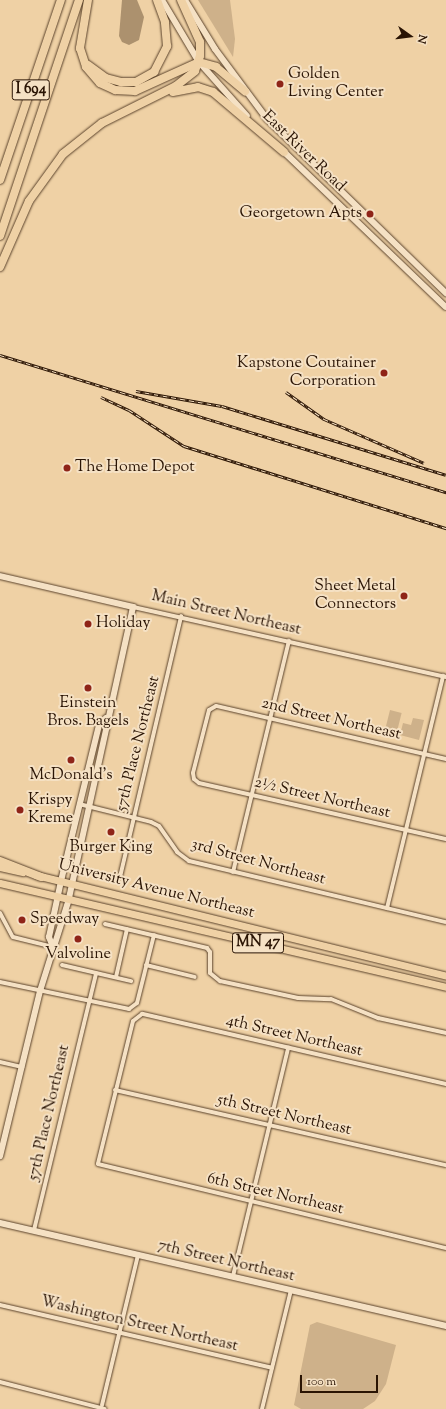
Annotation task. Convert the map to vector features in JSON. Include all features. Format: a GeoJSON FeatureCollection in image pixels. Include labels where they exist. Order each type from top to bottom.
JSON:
{"type":"FeatureCollection","features":[{"type":"Feature","properties":{"kind":"highway","name":"I 694"},"geometry":{"type":"LineString","coordinates":[[0,180],[61,0]]}},
{"type":"Feature","properties":{"kind":"highway","name":"I 694"},"geometry":{"type":"LineString","coordinates":[[0,236],[79,0]]}},
{"type":"Feature","properties":{"kind":"highway"},"geometry":{"type":"LineString","coordinates":[[88,0],[80,34],[81,52],[94,79],[126,91],[145,88],[199,62],[216,67],[245,91]]}},
{"type":"Feature","properties":{"kind":"highway"},"geometry":{"type":"LineString","coordinates":[[81,52],[91,68],[114,81],[132,82],[151,75],[161,63],[167,46],[166,22],[157,0]]}},
{"type":"Feature","properties":{"kind":"highway"},"geometry":{"type":"LineString","coordinates":[[0,266],[29,201],[59,159],[94,128],[186,80],[199,62],[200,42],[181,0]]}},
{"type":"Feature","properties":{"kind":"highway"},"geometry":{"type":"LineString","coordinates":[[142,102],[185,88],[205,88],[284,152]]}},
{"type":"Feature","properties":{"kind":"highway"},"geometry":{"type":"LineString","coordinates":[[0,861],[41,877]]}},
{"type":"Feature","properties":{"kind":"main road","name":"University Avenue Northeast"},"geometry":{"type":"LineString","coordinates":[[0,867],[446,976]]}},
{"type":"Feature","properties":{"kind":"main road","name":"University Avenue Northeast"},"geometry":{"type":"LineString","coordinates":[[0,883],[446,987]]}},
{"type":"Feature","properties":{"kind":"street","name":"East River Road"},"geometry":{"type":"LineString","coordinates":[[162,0],[199,62],[226,94],[284,152],[446,307]]}},
{"type":"Feature","properties":{"kind":"street","name":"East River Road"},"geometry":{"type":"LineString","coordinates":[[185,0],[245,91],[279,132],[446,293]]}},
{"type":"Feature","properties":{"kind":"street","name":"Main Street Northeast"},"geometry":{"type":"LineString","coordinates":[[0,576],[444,677]]}},
{"type":"Feature","properties":{"kind":"street"},"geometry":{"type":"LineString","coordinates":[[0,1156],[40,991],[69,899],[108,727],[106,718],[133,607]]}},
{"type":"Feature","properties":{"kind":"street","name":"57th Place Northeast"},"geometry":{"type":"LineString","coordinates":[[120,877],[181,616]]}},
{"type":"Feature","properties":{"kind":"street"},"geometry":{"type":"LineString","coordinates":[[233,872],[289,641]]}},
{"type":"Feature","properties":{"kind":"street"},"geometry":{"type":"LineString","coordinates":[[387,908],[444,677]]}},
{"type":"Feature","properties":{"kind":"street","name":"2nd Street Northeast"},"geometry":{"type":"LineString","coordinates":[[194,779],[211,706],[270,718],[446,759]]}},
{"type":"Feature","properties":{"kind":"street"},"geometry":{"type":"LineString","coordinates":[[53,947],[49,936],[57,896],[99,725],[106,718]]}},
{"type":"Feature","properties":{"kind":"street","name":"2½ Street Northeast"},"geometry":{"type":"LineString","coordinates":[[194,779],[252,795],[446,839]]}},
{"type":"Feature","properties":{"kind":"street","name":"3rd Street Northeast"},"geometry":{"type":"LineString","coordinates":[[79,804],[134,816],[160,826],[183,858],[233,872],[446,922]]}},
{"type":"Feature","properties":{"kind":"street"},"geometry":{"type":"LineString","coordinates":[[0,913],[13,937],[53,947]]}},
{"type":"Feature","properties":{"kind":"street"},"geometry":{"type":"LineString","coordinates":[[105,924],[207,948],[210,952],[210,973],[220,981],[298,998],[331,999],[378,1018],[446,1033]]}},
{"type":"Feature","properties":{"kind":"street"},"geometry":{"type":"LineString","coordinates":[[116,977],[127,929]]}},
{"type":"Feature","properties":{"kind":"street"},"geometry":{"type":"LineString","coordinates":[[0,982],[90,1001],[132,1008],[137,1003],[154,935]]}},
{"type":"Feature","properties":{"kind":"street"},"geometry":{"type":"LineString","coordinates":[[62,965],[131,981]]}},
{"type":"Feature","properties":{"kind":"street"},"geometry":{"type":"LineString","coordinates":[[146,965],[195,977]]}},
{"type":"Feature","properties":{"kind":"street","name":"57th Place Northeast"},"geometry":{"type":"LineString","coordinates":[[34,1230],[96,973]]}},
{"type":"Feature","properties":{"kind":"street","name":"4th Street Northeast"},"geometry":{"type":"LineString","coordinates":[[116,1090],[133,1021],[138,1016],[146,1014],[446,1084]]}},
{"type":"Feature","properties":{"kind":"street"},"geometry":{"type":"LineString","coordinates":[[232,1276],[288,1048]]}},
{"type":"Feature","properties":{"kind":"street"},"geometry":{"type":"LineString","coordinates":[[0,1062],[22,1067]]}},
{"type":"Feature","properties":{"kind":"street","name":"5th Street Northeast"},"geometry":{"type":"LineString","coordinates":[[116,1090],[446,1165]]}},
{"type":"Feature","properties":{"kind":"street","name":"6th Street Northeast"},"geometry":{"type":"LineString","coordinates":[[116,1090],[98,1164],[446,1248]]}},
{"type":"Feature","properties":{"kind":"street","name":"7th Street Northeast"},"geometry":{"type":"LineString","coordinates":[[0,1223],[446,1326]]}},
{"type":"Feature","properties":{"kind":"street"},"geometry":{"type":"LineString","coordinates":[[102,1405],[138,1255]]}},
{"type":"Feature","properties":{"kind":"street"},"geometry":{"type":"LineString","coordinates":[[262,1409],[291,1290]]}},
{"type":"Feature","properties":{"kind":"street","name":"Washington Street Northeast"},"geometry":{"type":"LineString","coordinates":[[0,1305],[272,1368]]}},
{"type":"Feature","properties":{"kind":"street"},"geometry":{"type":"LineString","coordinates":[[0,1382],[102,1405],[105,1409]]}},
{"type":"Feature","properties":{"kind":"shaded area"},"geometry":{"type":"Polygon","coordinates":[[[122,0],[137,0],[144,17],[139,40],[129,45],[122,42],[119,36],[122,0]]]}},
{"type":"Feature","properties":{"kind":"shaded area"},"geometry":{"type":"Polygon","coordinates":[[[198,0],[230,0],[235,39],[233,57],[198,0]]]}},
{"type":"Feature","properties":{"kind":"shaded area"},"geometry":{"type":"Polygon","coordinates":[[[390,710],[402,713],[396,734],[385,731],[390,710]]]}},
{"type":"Feature","properties":{"kind":"shaded area"},"geometry":{"type":"Polygon","coordinates":[[[413,718],[424,720],[419,740],[400,735],[403,723],[411,725],[413,718]]]}},
{"type":"Feature","properties":{"kind":"shaded area"},"geometry":{"type":"Polygon","coordinates":[[[317,1322],[396,1345],[386,1384],[375,1401],[363,1409],[301,1409],[294,1405],[310,1325],[317,1322]]]}},
{"type":"Feature","properties":{"kind":"railway"},"geometry":{"type":"LineString","coordinates":[[0,355],[446,492]]}},
{"type":"Feature","properties":{"kind":"railway"},"geometry":{"type":"LineString","coordinates":[[136,391],[222,406],[446,475]]}},
{"type":"Feature","properties":{"kind":"railway"},"geometry":{"type":"LineString","coordinates":[[286,392],[324,419],[424,463]]}},
{"type":"Feature","properties":{"kind":"railway"},"geometry":{"type":"LineString","coordinates":[[101,397],[129,410],[184,446],[446,528]]}},
{"type":"Feature","properties":{"kind":"place","name":"Golden Living Center"},"geometry":{"type":"Point","coordinates":[280,84]}},
{"type":"Feature","properties":{"kind":"place","name":"Georgetown Apts"},"geometry":{"type":"Point","coordinates":[370,214]}},
{"type":"Feature","properties":{"kind":"place","name":"Kapstone Coutainer Corporation"},"geometry":{"type":"Point","coordinates":[384,373]}},
{"type":"Feature","properties":{"kind":"place","name":"The Home Depot"},"geometry":{"type":"Point","coordinates":[67,468]}},
{"type":"Feature","properties":{"kind":"place","name":"Sheet Metal Connectors"},"geometry":{"type":"Point","coordinates":[404,596]}},
{"type":"Feature","properties":{"kind":"place","name":"Holiday"},"geometry":{"type":"Point","coordinates":[88,624]}},
{"type":"Feature","properties":{"kind":"place","name":"Einstein Bros. Bagels"},"geometry":{"type":"Point","coordinates":[88,688]}},
{"type":"Feature","properties":{"kind":"place","name":"McDonald's"},"geometry":{"type":"Point","coordinates":[71,760]}},
{"type":"Feature","properties":{"kind":"place","name":"Krispy Kreme"},"geometry":{"type":"Point","coordinates":[20,810]}},
{"type":"Feature","properties":{"kind":"place","name":"Burger King"},"geometry":{"type":"Point","coordinates":[111,832]}},
{"type":"Feature","properties":{"kind":"place","name":"Speedway"},"geometry":{"type":"Point","coordinates":[22,920]}},
{"type":"Feature","properties":{"kind":"place","name":"Valvoline"},"geometry":{"type":"Point","coordinates":[78,939]}}]}
